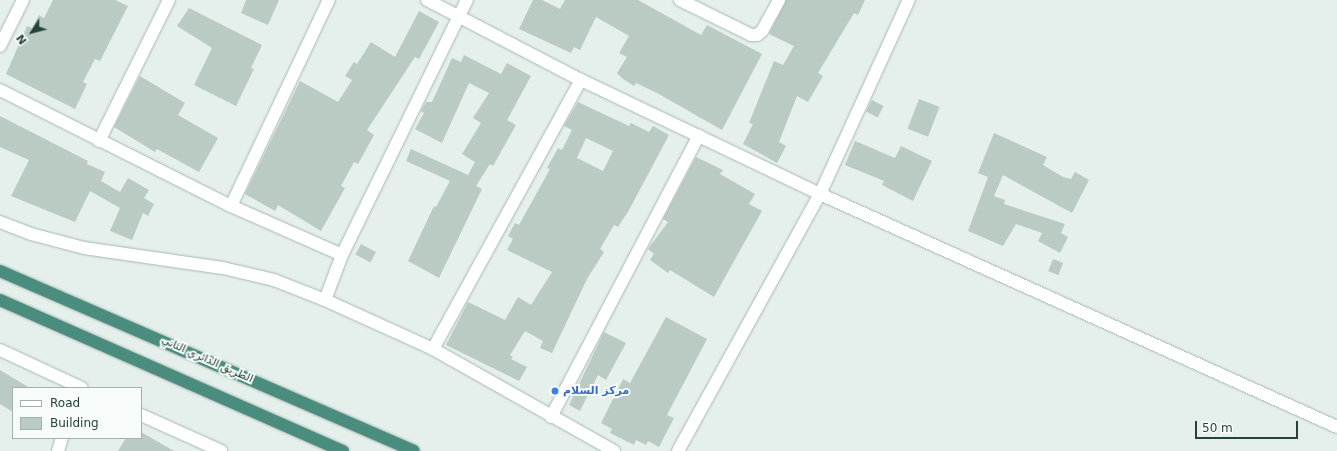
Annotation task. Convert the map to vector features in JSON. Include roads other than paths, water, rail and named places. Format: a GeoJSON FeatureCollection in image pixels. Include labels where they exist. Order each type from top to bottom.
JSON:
{"type":"FeatureCollection","features":[{"type":"Feature","properties":{"kind":"highway","name":"الطريق الدائري الثاني"},"geometry":{"type":"LineString","coordinates":[[0,271],[414,451]]}},
{"type":"Feature","properties":{"kind":"highway"},"geometry":{"type":"LineString","coordinates":[[0,300],[344,451]]}},
{"type":"Feature","properties":{"kind":"street"},"geometry":{"type":"LineString","coordinates":[[0,46],[23,0]]}},
{"type":"Feature","properties":{"kind":"street"},"geometry":{"type":"LineString","coordinates":[[99,141],[169,0]]}},
{"type":"Feature","properties":{"kind":"street"},"geometry":{"type":"LineString","coordinates":[[231,206],[330,0]]}},
{"type":"Feature","properties":{"kind":"street"},"geometry":{"type":"LineString","coordinates":[[427,0],[581,80],[820,194],[1337,427]]}},
{"type":"Feature","properties":{"kind":"street"},"geometry":{"type":"LineString","coordinates":[[325,300],[342,255],[467,0]]}},
{"type":"Feature","properties":{"kind":"street"},"geometry":{"type":"LineString","coordinates":[[680,0],[750,35],[762,31],[779,0]]}},
{"type":"Feature","properties":{"kind":"street"},"geometry":{"type":"LineString","coordinates":[[678,451],[820,194],[909,0]]}},
{"type":"Feature","properties":{"kind":"street"},"geometry":{"type":"LineString","coordinates":[[433,349],[581,80]]}},
{"type":"Feature","properties":{"kind":"street"},"geometry":{"type":"LineString","coordinates":[[0,90],[231,206],[342,255]]}},
{"type":"Feature","properties":{"kind":"street"},"geometry":{"type":"LineString","coordinates":[[551,417],[699,135]]}},
{"type":"Feature","properties":{"kind":"street"},"geometry":{"type":"LineString","coordinates":[[0,222],[84,248],[230,270],[274,280],[325,300],[433,349],[551,417],[614,451]]}},
{"type":"Feature","properties":{"kind":"street"},"geometry":{"type":"LineString","coordinates":[[0,350],[78,387]]}},
{"type":"Feature","properties":{"kind":"street"},"geometry":{"type":"LineString","coordinates":[[142,415],[221,451]]}},
{"type":"Feature","properties":{"kind":"street"},"geometry":{"type":"LineString","coordinates":[[58,451],[62,439]]}},
{"type":"Feature","properties":{"kind":"place","name":"مركز السلام"},"geometry":{"type":"Point","coordinates":[555,391]}}]}
